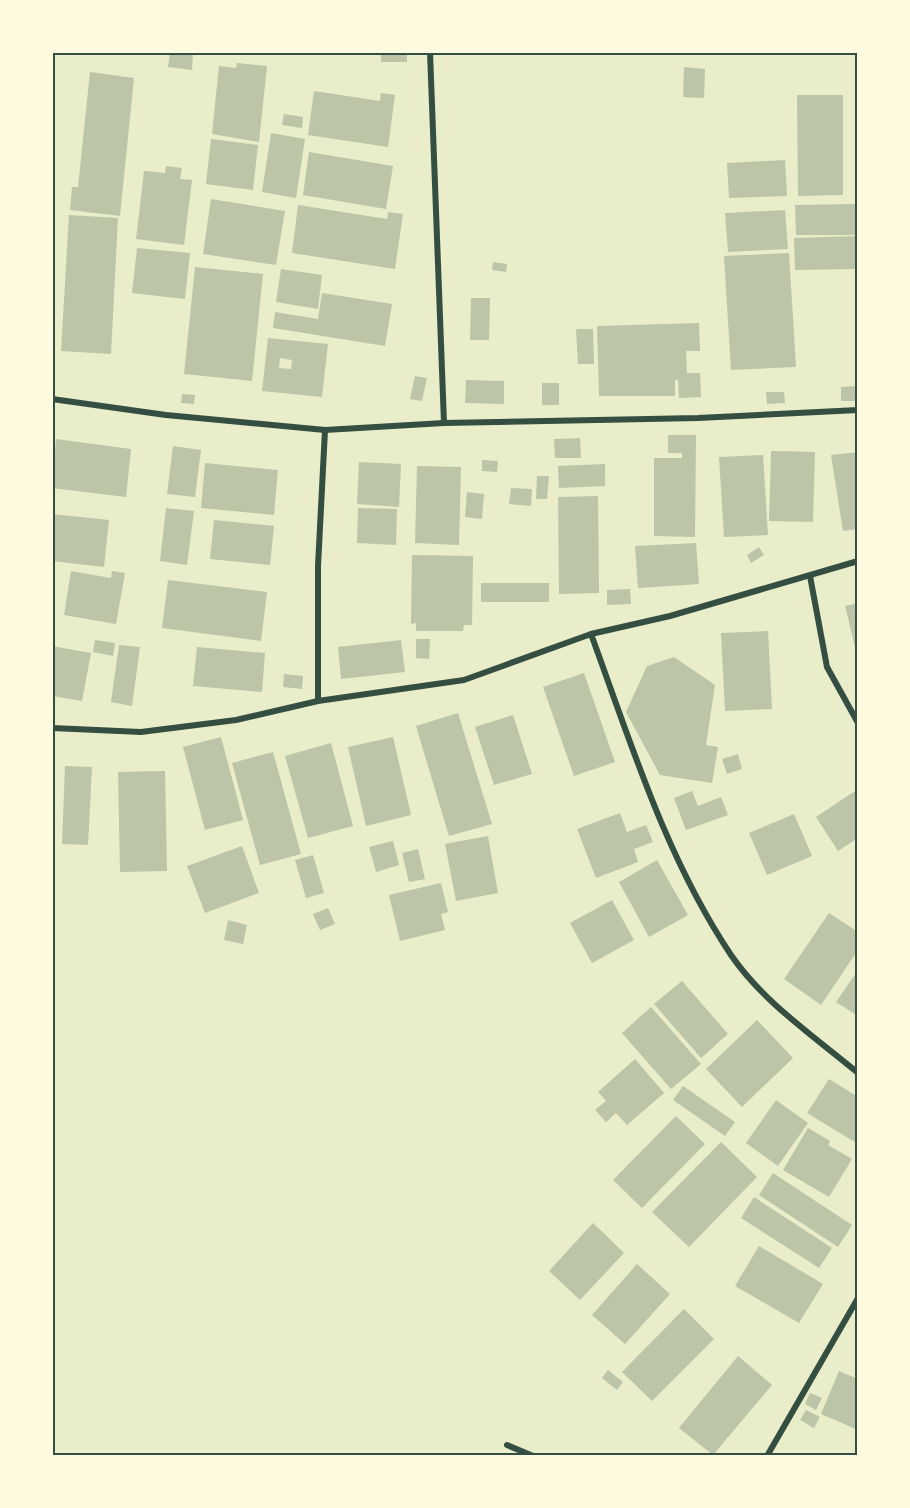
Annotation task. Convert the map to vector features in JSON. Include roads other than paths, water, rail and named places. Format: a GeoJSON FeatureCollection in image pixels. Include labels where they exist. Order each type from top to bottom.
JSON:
{"type":"FeatureCollection","features":[{"type":"Feature","properties":{"kind":"street"},"geometry":{"type":"LineString","coordinates":[[430,52],[444,423]]}},
{"type":"Feature","properties":{"kind":"street"},"geometry":{"type":"LineString","coordinates":[[52,399],[166,415],[326,430],[444,423],[698,418],[858,410]]}},
{"type":"Feature","properties":{"kind":"street"},"geometry":{"type":"LineString","coordinates":[[318,701],[318,566],[326,430]]}},
{"type":"Feature","properties":{"kind":"street"},"geometry":{"type":"LineString","coordinates":[[52,728],[141,732],[236,720],[318,701],[464,680],[591,634],[810,576],[858,561]]}},
{"type":"Feature","properties":{"kind":"street"},"geometry":{"type":"LineString","coordinates":[[810,576],[827,667],[858,723]]}},
{"type":"Feature","properties":{"kind":"street"},"geometry":{"type":"LineString","coordinates":[[591,634],[657,814],[693,888],[731,956],[761,991],[858,1073]]}},
{"type":"Feature","properties":{"kind":"street"},"geometry":{"type":"LineString","coordinates":[[767,1455],[858,1298]]}},
{"type":"Feature","properties":{"kind":"street"},"geometry":{"type":"LineString","coordinates":[[507,1445],[533,1455]]}}]}
